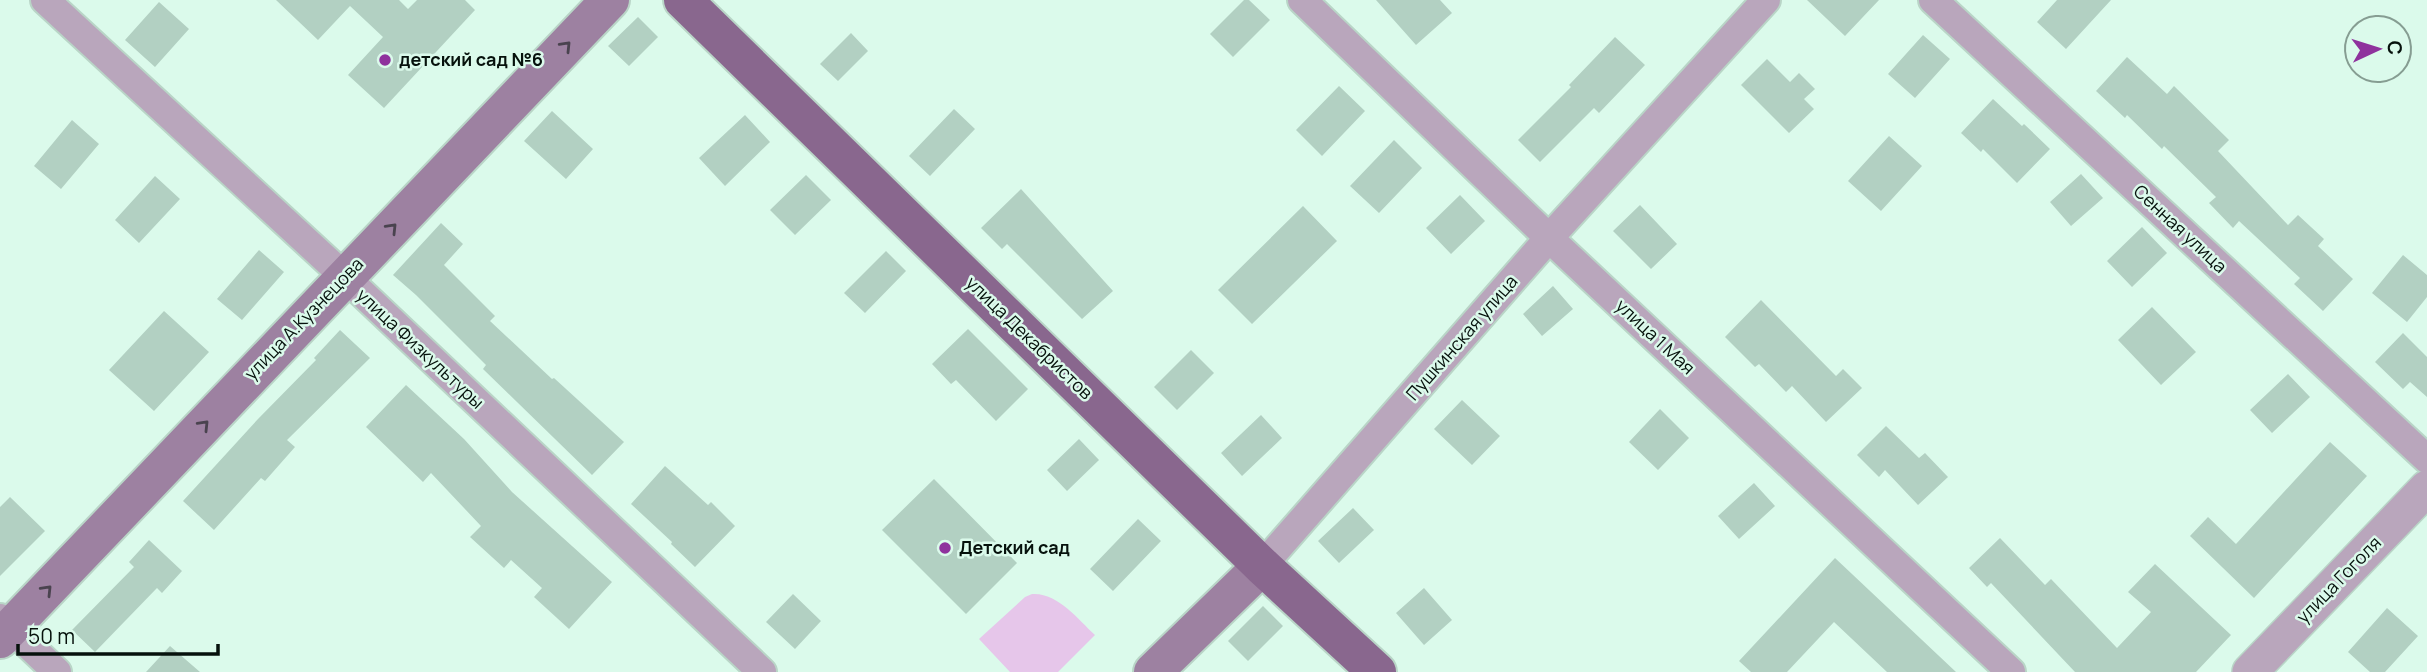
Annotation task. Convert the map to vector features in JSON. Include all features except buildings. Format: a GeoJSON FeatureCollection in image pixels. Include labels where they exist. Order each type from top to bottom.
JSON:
{"type":"FeatureCollection","features":[{"type":"Feature","properties":{"kind":"main road","name":"улица А.Кузнецова"},"geometry":{"type":"LineString","coordinates":[[3,629],[610,0]]}},
{"type":"Feature","properties":{"kind":"main road","name":"улица Декабристов"},"geometry":{"type":"LineString","coordinates":[[683,0],[1262,566],[1377,672]]}},
{"type":"Feature","properties":{"kind":"main road","name":"Пушкинская улица"},"geometry":{"type":"LineString","coordinates":[[1153,672],[1262,566]]}},
{"type":"Feature","properties":{"kind":"street","name":"улица Физкультуры"},"geometry":{"type":"LineString","coordinates":[[45,0],[345,277],[762,672]]}},
{"type":"Feature","properties":{"kind":"street","name":"улица 1 Мая"},"geometry":{"type":"LineString","coordinates":[[1302,0],[1549,238],[2011,672]]}},
{"type":"Feature","properties":{"kind":"street","name":"Пушкинская улица"},"geometry":{"type":"LineString","coordinates":[[1262,566],[1549,238],[1766,0]]}},
{"type":"Feature","properties":{"kind":"street","name":"Сенная улица"},"geometry":{"type":"LineString","coordinates":[[1933,0],[2427,459]]}},
{"type":"Feature","properties":{"kind":"street","name":"улица Гоголя"},"geometry":{"type":"LineString","coordinates":[[2250,672],[2427,488]]}},
{"type":"Feature","properties":{"kind":"street"},"geometry":{"type":"LineString","coordinates":[[3,629],[57,672]]}},
{"type":"Feature","properties":{"kind":"shaded area"},"geometry":{"type":"Polygon","coordinates":[[[1032,594],[1050,597],[1058,602],[1095,635],[1058,672],[1010,672],[979,639],[1025,597],[1032,594]]]}},
{"type":"Feature","properties":{"kind":"place","name":"детский сад №6"},"geometry":{"type":"Point","coordinates":[385,60]}},
{"type":"Feature","properties":{"kind":"place","name":"Детский сад"},"geometry":{"type":"Point","coordinates":[945,548]}}]}
